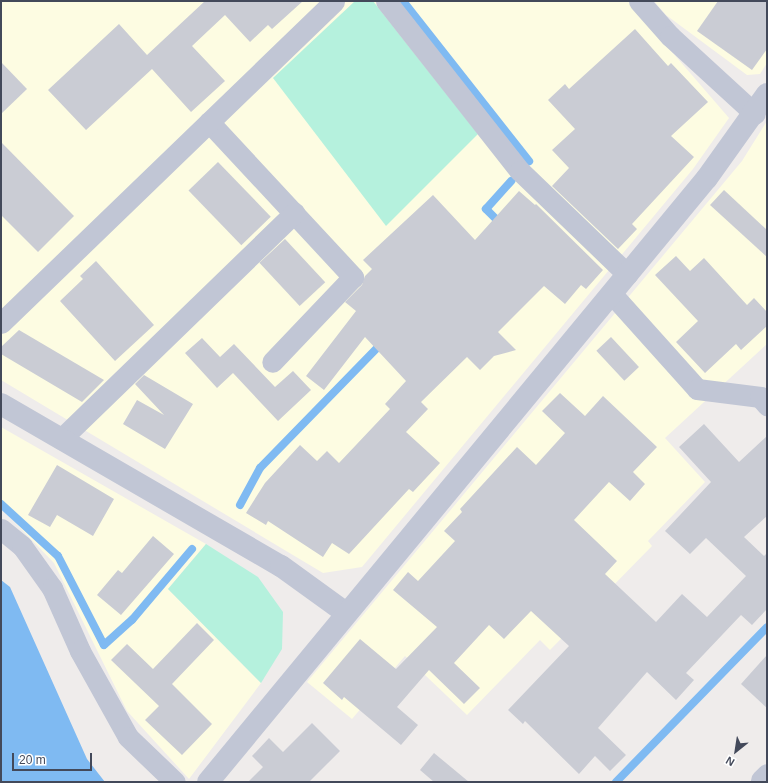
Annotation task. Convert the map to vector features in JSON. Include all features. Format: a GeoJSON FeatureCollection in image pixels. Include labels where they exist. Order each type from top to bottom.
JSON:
{"type":"FeatureCollection","features":[{"type":"Feature","properties":{"kind":"street"},"geometry":{"type":"LineString","coordinates":[[1,323],[334,1]]}},
{"type":"Feature","properties":{"kind":"street"},"geometry":{"type":"LineString","coordinates":[[386,1],[520,171],[627,274]]}},
{"type":"Feature","properties":{"kind":"street"},"geometry":{"type":"LineString","coordinates":[[639,1],[670,36],[755,114]]}},
{"type":"Feature","properties":{"kind":"street"},"geometry":{"type":"LineString","coordinates":[[208,782],[346,613],[708,178],[755,114],[767,94]]}},
{"type":"Feature","properties":{"kind":"street"},"geometry":{"type":"LineString","coordinates":[[209,122],[353,277],[272,362]]}},
{"type":"Feature","properties":{"kind":"street"},"geometry":{"type":"LineString","coordinates":[[61,439],[294,213]]}},
{"type":"Feature","properties":{"kind":"street"},"geometry":{"type":"LineString","coordinates":[[611,293],[697,389],[760,397],[767,405]]}},
{"type":"Feature","properties":{"kind":"street"},"geometry":{"type":"LineString","coordinates":[[1,404],[281,566],[346,613]]}},
{"type":"Feature","properties":{"kind":"street"},"geometry":{"type":"LineString","coordinates":[[1,529],[22,546],[52,588],[80,651],[128,737],[175,782]]}},
{"type":"Feature","properties":{"kind":"shaded area"},"geometry":{"type":"Polygon","coordinates":[[[1,1],[628,1],[729,118],[693,169],[362,567],[323,573],[1,380],[1,1]]]}},
{"type":"Feature","properties":{"kind":"shaded area"},"geometry":{"type":"Polygon","coordinates":[[[654,1],[767,1],[767,63],[760,74],[747,75],[666,15],[654,1]]]}},
{"type":"Feature","properties":{"kind":"shaded area"},"geometry":{"type":"Polygon","coordinates":[[[767,121],[767,344],[665,438],[705,482],[648,541],[652,546],[550,650],[540,640],[467,715],[405,656],[352,719],[307,682],[742,161],[767,121]]]}},
{"type":"Feature","properties":{"kind":"shaded area"},"geometry":{"type":"Polygon","coordinates":[[[1,427],[206,544],[168,589],[261,683],[189,779],[127,711],[54,563],[1,508],[1,427]]]}},
{"type":"Feature","properties":{"kind":"green space"},"geometry":{"type":"Polygon","coordinates":[[[355,1],[373,1],[478,134],[386,226],[273,78],[355,1]]]}},
{"type":"Feature","properties":{"kind":"green space"},"geometry":{"type":"Polygon","coordinates":[[[206,544],[258,577],[283,612],[282,649],[261,683],[168,589],[206,544]]]}},
{"type":"Feature","properties":{"kind":"water"},"geometry":{"type":"Polygon","coordinates":[[[1,580],[10,587],[87,759],[105,782],[1,782],[1,580]]]}},
{"type":"Feature","properties":{"kind":"building"},"geometry":{"type":"Polygon","coordinates":[[[205,1],[303,1],[272,29],[268,25],[250,42],[225,15],[192,46],[225,81],[191,112],[152,69],[86,130],[48,90],[119,24],[147,55],[205,1]]]}},
{"type":"Feature","properties":{"kind":"building"},"geometry":{"type":"Polygon","coordinates":[[[718,1],[767,1],[767,49],[752,70],[697,31],[718,1]]]}},
{"type":"Feature","properties":{"kind":"building"},"geometry":{"type":"Polygon","coordinates":[[[635,29],[668,66],[671,63],[708,102],[671,136],[694,157],[632,224],[637,229],[618,249],[552,186],[569,168],[552,150],[575,129],[548,100],[565,84],[569,89],[635,29]]]}},
{"type":"Feature","properties":{"kind":"building"},"geometry":{"type":"Polygon","coordinates":[[[1,62],[27,89],[1,114],[1,62]]]}},
{"type":"Feature","properties":{"kind":"building"},"geometry":{"type":"Polygon","coordinates":[[[1,142],[74,216],[38,252],[1,215],[1,142]]]}},
{"type":"Feature","properties":{"kind":"building"},"geometry":{"type":"Polygon","coordinates":[[[218,162],[271,217],[241,245],[189,190],[218,162]]]}},
{"type":"Feature","properties":{"kind":"building"},"geometry":{"type":"Polygon","coordinates":[[[724,190],[767,230],[767,257],[710,205],[724,190]]]}},
{"type":"Feature","properties":{"kind":"building"},"geometry":{"type":"Polygon","coordinates":[[[519,191],[535,205],[536,204],[603,270],[586,289],[581,285],[565,304],[544,286],[498,332],[516,350],[494,356],[480,370],[467,357],[421,402],[428,409],[406,432],[440,463],[413,492],[409,489],[349,554],[332,543],[323,557],[268,521],[266,525],[246,513],[265,483],[300,445],[317,461],[327,451],[339,463],[390,409],[385,404],[406,381],[365,337],[324,390],[306,376],[356,311],[345,302],[362,285],[365,276],[372,269],[363,260],[433,195],[475,240],[519,191]]]}},
{"type":"Feature","properties":{"kind":"building"},"geometry":{"type":"Polygon","coordinates":[[[285,239],[325,282],[300,306],[259,263],[285,239]]]}},
{"type":"Feature","properties":{"kind":"building"},"geometry":{"type":"Polygon","coordinates":[[[676,256],[690,271],[704,258],[747,305],[754,298],[767,312],[767,326],[741,350],[736,344],[705,373],[676,342],[698,321],[655,275],[676,256]]]}},
{"type":"Feature","properties":{"kind":"building"},"geometry":{"type":"Polygon","coordinates":[[[96,261],[154,325],[115,361],[60,301],[83,279],[80,276],[96,261]]]}},
{"type":"Feature","properties":{"kind":"building"},"geometry":{"type":"Polygon","coordinates":[[[19,330],[104,380],[82,402],[1,354],[1,347],[19,330]]]}},
{"type":"Feature","properties":{"kind":"building"},"geometry":{"type":"Polygon","coordinates":[[[611,337],[639,367],[624,381],[596,351],[611,337]]]}},
{"type":"Feature","properties":{"kind":"building"},"geometry":{"type":"Polygon","coordinates":[[[202,338],[220,357],[234,344],[275,387],[293,371],[311,390],[278,421],[233,373],[217,388],[185,353],[202,338]]]}},
{"type":"Feature","properties":{"kind":"building"},"geometry":{"type":"Polygon","coordinates":[[[144,375],[193,404],[165,449],[123,424],[137,400],[164,415],[135,384],[144,375]]]}},
{"type":"Feature","properties":{"kind":"building"},"geometry":{"type":"Polygon","coordinates":[[[560,393],[585,416],[603,396],[657,447],[633,472],[645,484],[630,501],[609,482],[574,520],[617,561],[605,574],[656,622],[682,594],[707,617],[746,576],[706,538],[690,554],[665,531],[711,482],[679,447],[704,424],[739,462],[767,436],[767,516],[744,537],[764,556],[767,553],[767,609],[752,625],[741,615],[686,673],[694,680],[676,700],[647,672],[598,728],[626,755],[610,771],[595,756],[579,774],[525,721],[523,724],[508,710],[569,646],[531,611],[504,639],[489,625],[454,663],[480,688],[464,704],[429,670],[397,707],[418,725],[401,745],[344,697],[342,700],[323,683],[360,639],[396,669],[437,627],[393,590],[408,572],[418,581],[455,541],[444,531],[462,512],[460,509],[517,447],[536,465],[565,433],[542,411],[560,393]]]}},
{"type":"Feature","properties":{"kind":"building"},"geometry":{"type":"Polygon","coordinates":[[[57,465],[114,499],[93,536],[57,515],[50,527],[28,515],[57,465]]]}},
{"type":"Feature","properties":{"kind":"building"},"geometry":{"type":"Polygon","coordinates":[[[153,536],[174,554],[121,615],[97,595],[118,570],[122,573],[153,536]]]}},
{"type":"Feature","properties":{"kind":"building"},"geometry":{"type":"Polygon","coordinates":[[[197,623],[214,640],[172,684],[212,724],[182,755],[145,720],[159,706],[111,660],[127,644],[153,669],[197,623]]]}},
{"type":"Feature","properties":{"kind":"building"},"geometry":{"type":"Polygon","coordinates":[[[767,655],[767,708],[741,684],[767,655]]]}},
{"type":"Feature","properties":{"kind":"building"},"geometry":{"type":"Polygon","coordinates":[[[312,723],[340,751],[309,782],[248,782],[263,767],[252,756],[269,738],[283,752],[312,723]]]}},
{"type":"Feature","properties":{"kind":"building"},"geometry":{"type":"Polygon","coordinates":[[[434,753],[469,782],[434,782],[420,770],[434,753]]]}},
{"type":"Feature","properties":{"kind":"waterway"},"geometry":{"type":"LineString","coordinates":[[403,1],[529,161]]}},
{"type":"Feature","properties":{"kind":"waterway"},"geometry":{"type":"LineString","coordinates":[[497,226],[500,223],[486,209],[511,181]]}},
{"type":"Feature","properties":{"kind":"waterway"},"geometry":{"type":"LineString","coordinates":[[240,505],[260,468],[384,341]]}},
{"type":"Feature","properties":{"kind":"waterway"},"geometry":{"type":"LineString","coordinates":[[1,504],[58,556],[104,645],[132,620],[192,549]]}},
{"type":"Feature","properties":{"kind":"waterway"},"geometry":{"type":"LineString","coordinates":[[616,782],[767,627]]}}]}
